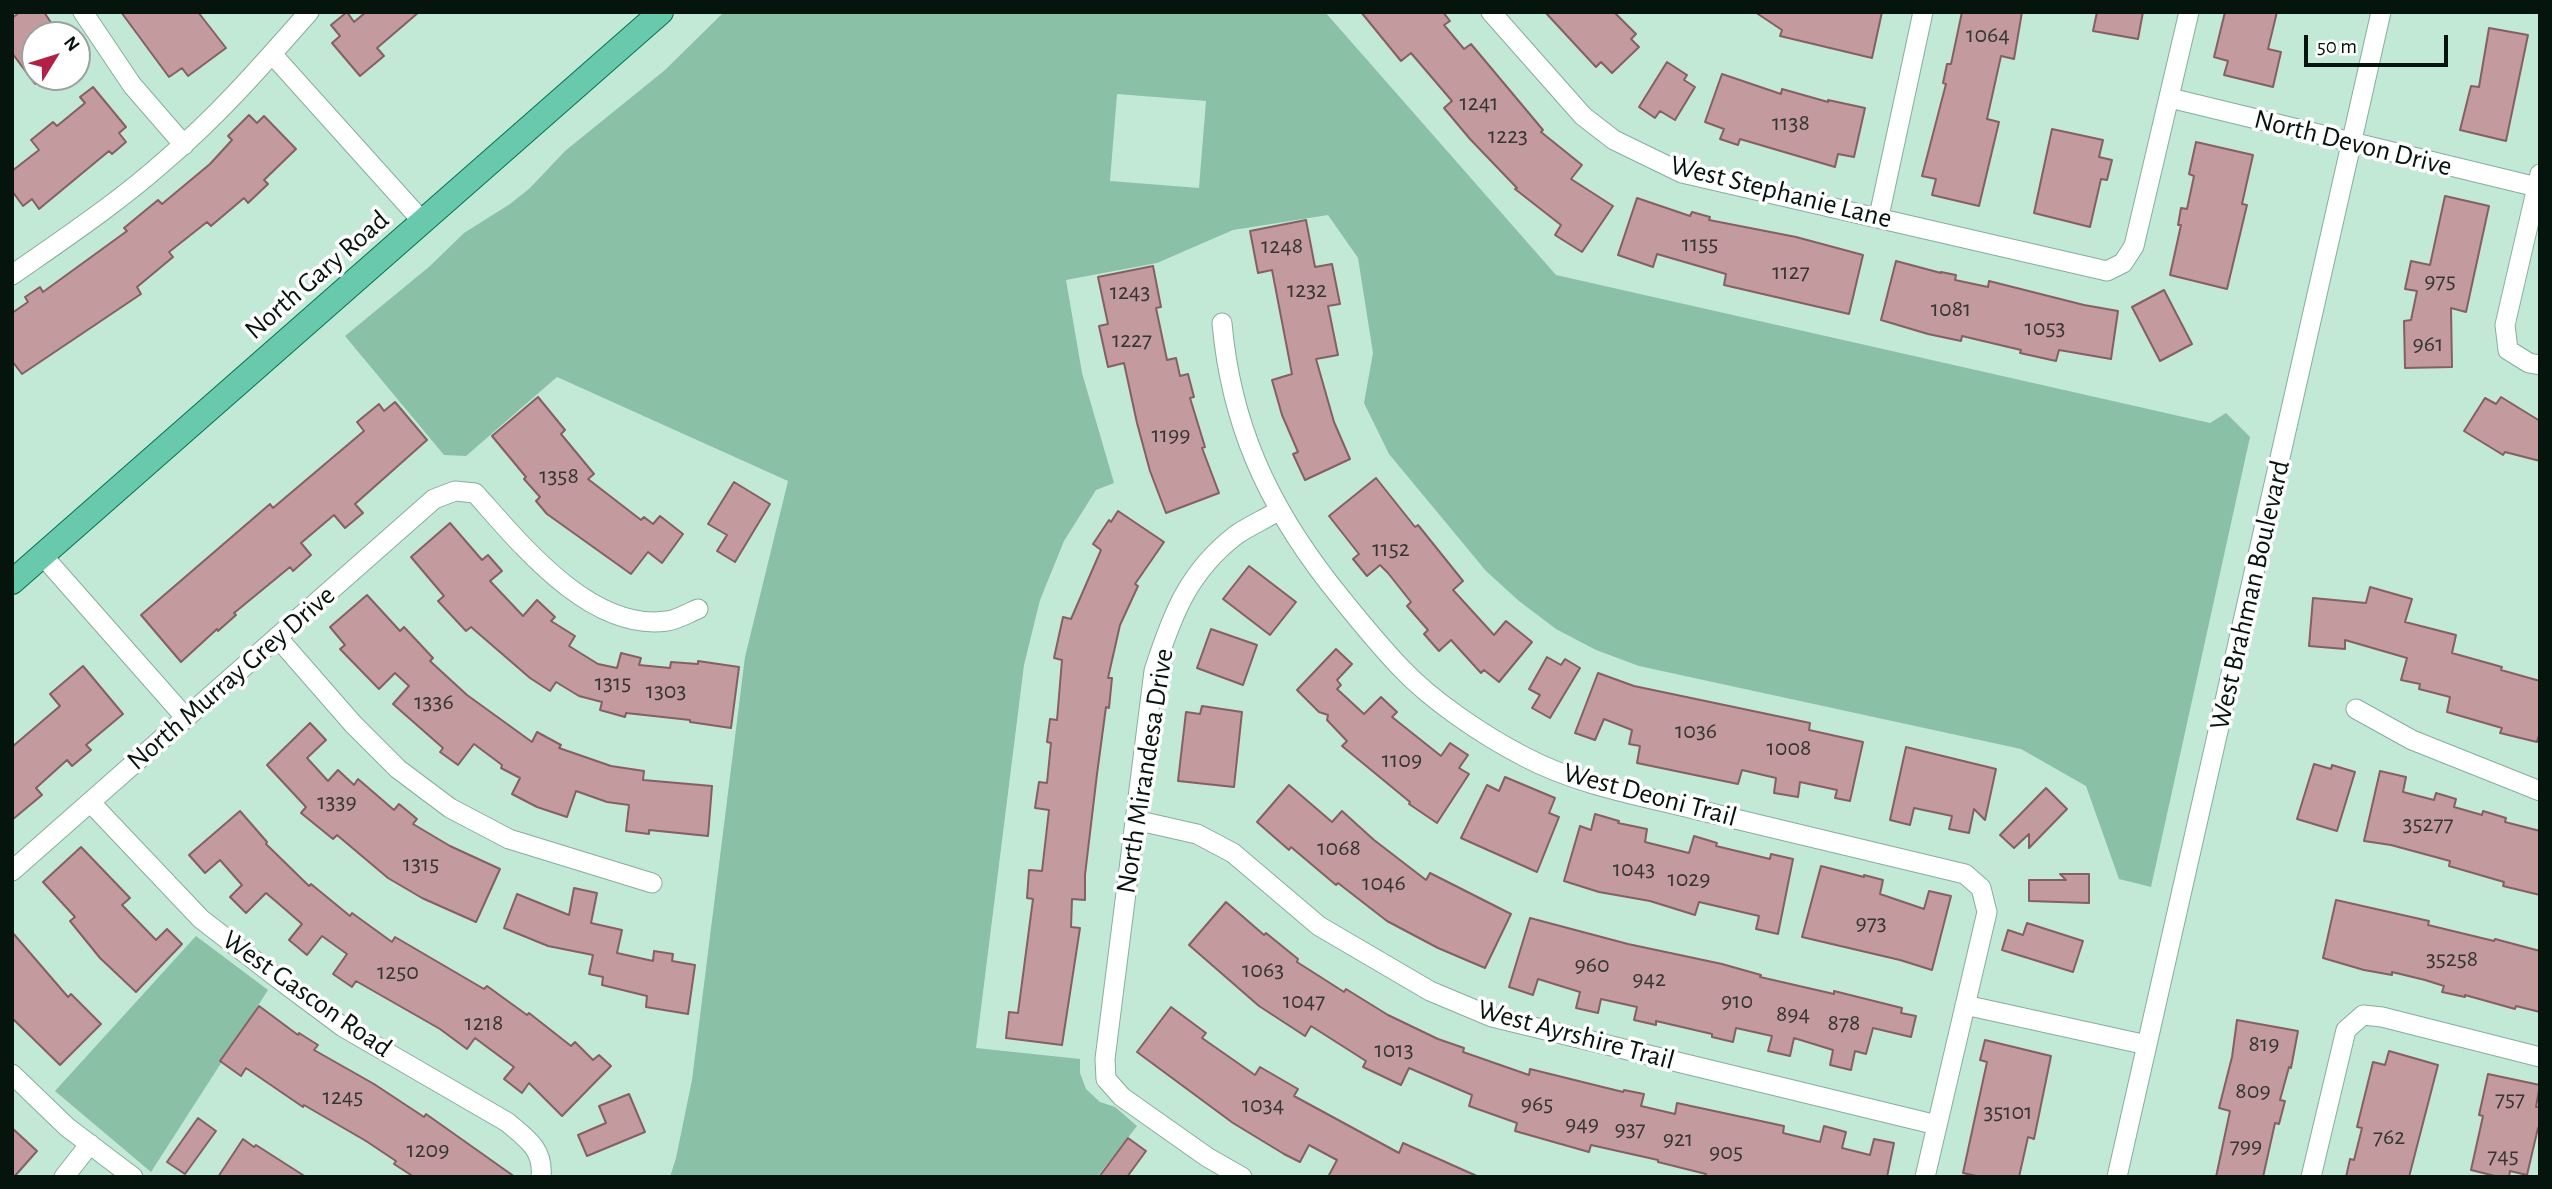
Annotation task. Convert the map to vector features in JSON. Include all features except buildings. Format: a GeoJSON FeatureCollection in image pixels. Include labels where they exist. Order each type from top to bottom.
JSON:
{"type":"FeatureCollection","features":[{"type":"Feature","properties":{"kind":"main road","name":"North Gary Road"},"geometry":{"type":"LineString","coordinates":[[12,582],[661,12]]}},
{"type":"Feature","properties":{"kind":"street"},"geometry":{"type":"LineString","coordinates":[[83,12],[132,85],[184,145]]}},
{"type":"Feature","properties":{"kind":"street"},"geometry":{"type":"LineString","coordinates":[[12,275],[121,198],[184,145],[309,12]]}},
{"type":"Feature","properties":{"kind":"street","name":"West Stephanie Lane"},"geometry":{"type":"LineString","coordinates":[[1491,12],[1583,117],[1614,140],[1682,173],[1879,216],[2107,271],[2123,264],[2134,246],[2170,98]]}},
{"type":"Feature","properties":{"kind":"street"},"geometry":{"type":"LineString","coordinates":[[1879,216],[1923,12]]}},
{"type":"Feature","properties":{"kind":"street"},"geometry":{"type":"LineString","coordinates":[[2170,98],[2189,12]]}},
{"type":"Feature","properties":{"kind":"street","name":"West Brahman Boulevard"},"geometry":{"type":"LineString","coordinates":[[2118,1177],[2381,12]]}},
{"type":"Feature","properties":{"kind":"street"},"geometry":{"type":"LineString","coordinates":[[272,54],[423,222]]}},
{"type":"Feature","properties":{"kind":"street","name":"North Devon Drive"},"geometry":{"type":"LineString","coordinates":[[2170,98],[2352,143],[2538,180]]}},
{"type":"Feature","properties":{"kind":"street"},"geometry":{"type":"LineString","coordinates":[[2538,180],[2505,325],[2508,350],[2529,363],[2540,365]]}},
{"type":"Feature","properties":{"kind":"street","name":"West Deoni Trail"},"geometry":{"type":"LineString","coordinates":[[1222,323],[1225,357],[1235,403],[1254,461],[1278,511],[1311,560],[1402,670],[1464,720],[1525,758],[1589,783],[1965,874],[1981,888],[1987,912],[1965,1005]]}},
{"type":"Feature","properties":{"kind":"street","name":"North Murray Grey Drive"},"geometry":{"type":"LineString","coordinates":[[12,872],[433,499],[455,491],[475,493],[541,567],[577,594],[614,613],[645,621],[669,621],[698,609]]}},
{"type":"Feature","properties":{"kind":"street","name":"North Mirandesa Drive"},"geometry":{"type":"LineString","coordinates":[[1242,1177],[1208,1157],[1122,1097],[1106,1079],[1105,1059],[1154,671],[1168,626],[1188,586],[1213,555],[1238,534],[1278,511]]}},
{"type":"Feature","properties":{"kind":"street"},"geometry":{"type":"LineString","coordinates":[[43,556],[185,717]]}},
{"type":"Feature","properties":{"kind":"street"},"geometry":{"type":"LineString","coordinates":[[277,637],[353,724],[398,769],[450,808],[509,838],[652,883]]}},
{"type":"Feature","properties":{"kind":"street"},"geometry":{"type":"LineString","coordinates":[[2356,709],[2412,740],[2540,790]]}},
{"type":"Feature","properties":{"kind":"street","name":"West Gascon Road"},"geometry":{"type":"LineString","coordinates":[[91,803],[201,919],[344,1027],[507,1122],[527,1139],[542,1169]]}},
{"type":"Feature","properties":{"kind":"street","name":"West Ayrshire Trail"},"geometry":{"type":"LineString","coordinates":[[1135,820],[1197,834],[1233,853],[1319,926],[1430,991],[1492,1017],[1937,1125]]}},
{"type":"Feature","properties":{"kind":"street"},"geometry":{"type":"LineString","coordinates":[[1925,1177],[1965,1005],[2147,1045]]}},
{"type":"Feature","properties":{"kind":"street"},"geometry":{"type":"LineString","coordinates":[[2311,1177],[2346,1030],[2363,1015],[2382,1017],[2540,1057]]}},
{"type":"Feature","properties":{"kind":"street"},"geometry":{"type":"LineString","coordinates":[[12,1074],[31,1094],[90,1144],[134,1177]]}},
{"type":"Feature","properties":{"kind":"street"},"geometry":{"type":"LineString","coordinates":[[64,1177],[90,1144]]}},
{"type":"Feature","properties":{"kind":"green space"},"geometry":{"type":"Polygon","coordinates":[[[724,12],[1325,12],[1556,275],[2210,423],[2226,413],[2250,437],[2151,887],[2119,879],[2086,786],[2021,749],[1639,666],[1596,650],[1556,629],[1486,571],[1389,454],[1364,403],[1373,353],[1358,258],[1328,215],[1233,230],[1157,263],[1066,280],[1082,373],[1114,483],[1096,490],[1064,541],[1040,600],[1024,665],[976,1048],[1080,1059],[1080,1073],[1086,1089],[1100,1102],[1115,1107],[1137,1126],[1097,1177],[670,1177],[692,1080],[745,657],[788,481],[557,377],[466,456],[444,455],[345,336],[430,266],[464,233],[530,188],[565,151],[665,70],[724,12]],[[1117,94],[1110,181],[1199,188],[1206,101],[1117,94]]]}},
{"type":"Feature","properties":{"kind":"green space"},"geometry":{"type":"Polygon","coordinates":[[[196,936],[268,990],[151,1172],[55,1091],[196,936]]]}}]}
